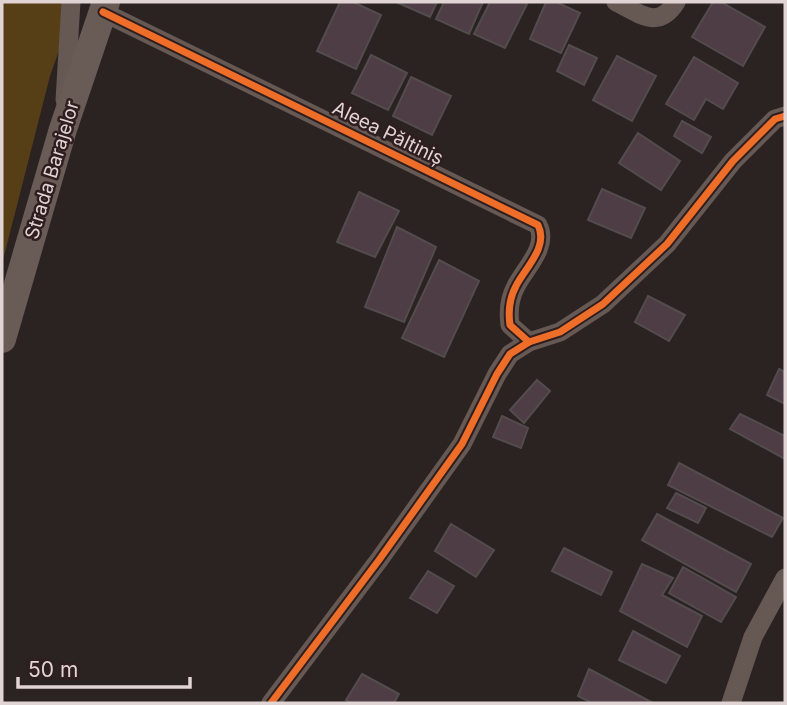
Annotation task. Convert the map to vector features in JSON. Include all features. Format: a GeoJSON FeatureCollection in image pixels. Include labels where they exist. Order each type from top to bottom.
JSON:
{"type":"FeatureCollection","features":[{"type":"Feature","properties":{"kind":"main road","name":"Strada Barajelor"},"geometry":{"type":"LineString","coordinates":[[2,339],[63,129],[104,7]]}},
{"type":"Feature","properties":{"kind":"street"},"geometry":{"type":"LineString","coordinates":[[63,129],[71,2]]}},
{"type":"Feature","properties":{"kind":"street"},"geometry":{"type":"LineString","coordinates":[[616,2],[649,18],[660,18],[671,11],[676,2]]}},
{"type":"Feature","properties":{"kind":"street","name":"Aleea Păltiniș"},"geometry":{"type":"LineString","coordinates":[[104,7],[538,225],[541,242],[516,286],[508,315],[510,325],[529,342]]}},
{"type":"Feature","properties":{"kind":"street"},"geometry":{"type":"LineString","coordinates":[[271,703],[379,560],[461,444],[510,354],[529,342],[560,332],[603,304],[667,244],[733,161],[775,119],[785,116]]}},
{"type":"Feature","properties":{"kind":"street"},"geometry":{"type":"LineString","coordinates":[[731,703],[753,637],[785,578]]}},
{"type":"Feature","properties":{"kind":"shaded area"},"geometry":{"type":"Polygon","coordinates":[[[2,2],[76,2],[50,76],[2,264],[2,2]]]}},
{"type":"Feature","properties":{"kind":"building"},"geometry":{"type":"Polygon","coordinates":[[[340,2],[353,2],[381,15],[356,69],[317,51],[340,2]]]}},
{"type":"Feature","properties":{"kind":"building"},"geometry":{"type":"Polygon","coordinates":[[[396,2],[437,2],[430,17],[396,2]]]}},
{"type":"Feature","properties":{"kind":"building"},"geometry":{"type":"Polygon","coordinates":[[[444,2],[483,2],[469,34],[436,19],[444,2]]]}},
{"type":"Feature","properties":{"kind":"building"},"geometry":{"type":"Polygon","coordinates":[[[490,2],[528,2],[505,48],[474,34],[490,2]]]}},
{"type":"Feature","properties":{"kind":"building"},"geometry":{"type":"Polygon","coordinates":[[[546,2],[556,2],[580,13],[561,53],[530,39],[546,2]]]}},
{"type":"Feature","properties":{"kind":"building"},"geometry":{"type":"Polygon","coordinates":[[[713,2],[721,2],[765,27],[743,66],[692,37],[713,2]]]}},
{"type":"Feature","properties":{"kind":"building"},"geometry":{"type":"Polygon","coordinates":[[[569,45],[597,58],[584,85],[557,71],[569,45]]]}},
{"type":"Feature","properties":{"kind":"building"},"geometry":{"type":"Polygon","coordinates":[[[371,55],[407,73],[388,110],[352,93],[371,55]]]}},
{"type":"Feature","properties":{"kind":"building"},"geometry":{"type":"Polygon","coordinates":[[[617,56],[656,76],[632,121],[593,100],[617,56]]]}},
{"type":"Feature","properties":{"kind":"building"},"geometry":{"type":"Polygon","coordinates":[[[694,57],[738,83],[723,109],[706,99],[694,120],[666,104],[694,57]]]}},
{"type":"Feature","properties":{"kind":"building"},"geometry":{"type":"Polygon","coordinates":[[[411,77],[451,96],[432,135],[393,116],[411,77]]]}},
{"type":"Feature","properties":{"kind":"building"},"geometry":{"type":"Polygon","coordinates":[[[682,121],[711,137],[702,153],[674,136],[682,121]]]}},
{"type":"Feature","properties":{"kind":"building"},"geometry":{"type":"Polygon","coordinates":[[[638,133],[680,161],[661,190],[619,163],[638,133]]]}},
{"type":"Feature","properties":{"kind":"building"},"geometry":{"type":"Polygon","coordinates":[[[602,189],[645,208],[631,238],[588,220],[602,189]]]}},
{"type":"Feature","properties":{"kind":"building"},"geometry":{"type":"Polygon","coordinates":[[[359,192],[399,211],[375,257],[337,242],[359,192]]]}},
{"type":"Feature","properties":{"kind":"building"},"geometry":{"type":"Polygon","coordinates":[[[397,227],[436,247],[404,322],[365,307],[397,227]]]}},
{"type":"Feature","properties":{"kind":"building"},"geometry":{"type":"Polygon","coordinates":[[[439,260],[479,281],[444,357],[402,338],[439,260]]]}},
{"type":"Feature","properties":{"kind":"building"},"geometry":{"type":"Polygon","coordinates":[[[648,296],[685,315],[669,341],[635,322],[648,296]]]}},
{"type":"Feature","properties":{"kind":"building"},"geometry":{"type":"Polygon","coordinates":[[[779,369],[785,372],[785,404],[767,395],[779,369]]]}},
{"type":"Feature","properties":{"kind":"building"},"geometry":{"type":"Polygon","coordinates":[[[537,380],[550,391],[524,423],[510,410],[537,380]]]}},
{"type":"Feature","properties":{"kind":"building"},"geometry":{"type":"Polygon","coordinates":[[[740,414],[785,436],[785,459],[730,429],[740,414]]]}},
{"type":"Feature","properties":{"kind":"building"},"geometry":{"type":"Polygon","coordinates":[[[502,416],[528,428],[521,448],[493,437],[502,416]]]}},
{"type":"Feature","properties":{"kind":"building"},"geometry":{"type":"Polygon","coordinates":[[[679,463],[783,518],[772,537],[668,485],[679,463]]]}},
{"type":"Feature","properties":{"kind":"building"},"geometry":{"type":"Polygon","coordinates":[[[676,493],[706,508],[698,523],[667,508],[676,493]]]}},
{"type":"Feature","properties":{"kind":"building"},"geometry":{"type":"Polygon","coordinates":[[[657,514],[751,564],[736,592],[642,540],[657,514]]]}},
{"type":"Feature","properties":{"kind":"building"},"geometry":{"type":"Polygon","coordinates":[[[451,524],[494,550],[476,577],[435,551],[451,524]]]}},
{"type":"Feature","properties":{"kind":"building"},"geometry":{"type":"Polygon","coordinates":[[[564,548],[612,572],[601,595],[552,571],[564,548]]]}},
{"type":"Feature","properties":{"kind":"building"},"geometry":{"type":"Polygon","coordinates":[[[642,564],[673,578],[662,595],[702,616],[687,647],[620,611],[642,564]]]}},
{"type":"Feature","properties":{"kind":"building"},"geometry":{"type":"Polygon","coordinates":[[[683,567],[736,597],[721,622],[669,593],[683,567]]]}},
{"type":"Feature","properties":{"kind":"building"},"geometry":{"type":"Polygon","coordinates":[[[428,571],[454,586],[437,613],[410,598],[428,571]]]}},
{"type":"Feature","properties":{"kind":"building"},"geometry":{"type":"Polygon","coordinates":[[[633,631],[680,656],[666,683],[619,660],[633,631]]]}},
{"type":"Feature","properties":{"kind":"building"},"geometry":{"type":"Polygon","coordinates":[[[589,669],[653,703],[592,703],[578,696],[589,669]]]}},
{"type":"Feature","properties":{"kind":"building"},"geometry":{"type":"Polygon","coordinates":[[[362,674],[399,694],[394,703],[352,703],[346,700],[362,674]]]}},
{"type":"Feature","properties":{"kind":"cycle path"},"geometry":{"type":"LineString","coordinates":[[103,12],[538,225],[541,233],[538,249],[514,291],[509,310],[510,325],[529,342]]}},
{"type":"Feature","properties":{"kind":"cycle path"},"geometry":{"type":"LineString","coordinates":[[271,703],[462,444],[510,354],[529,342],[560,332],[603,304],[667,244],[733,161],[775,119],[785,116]]}}]}
